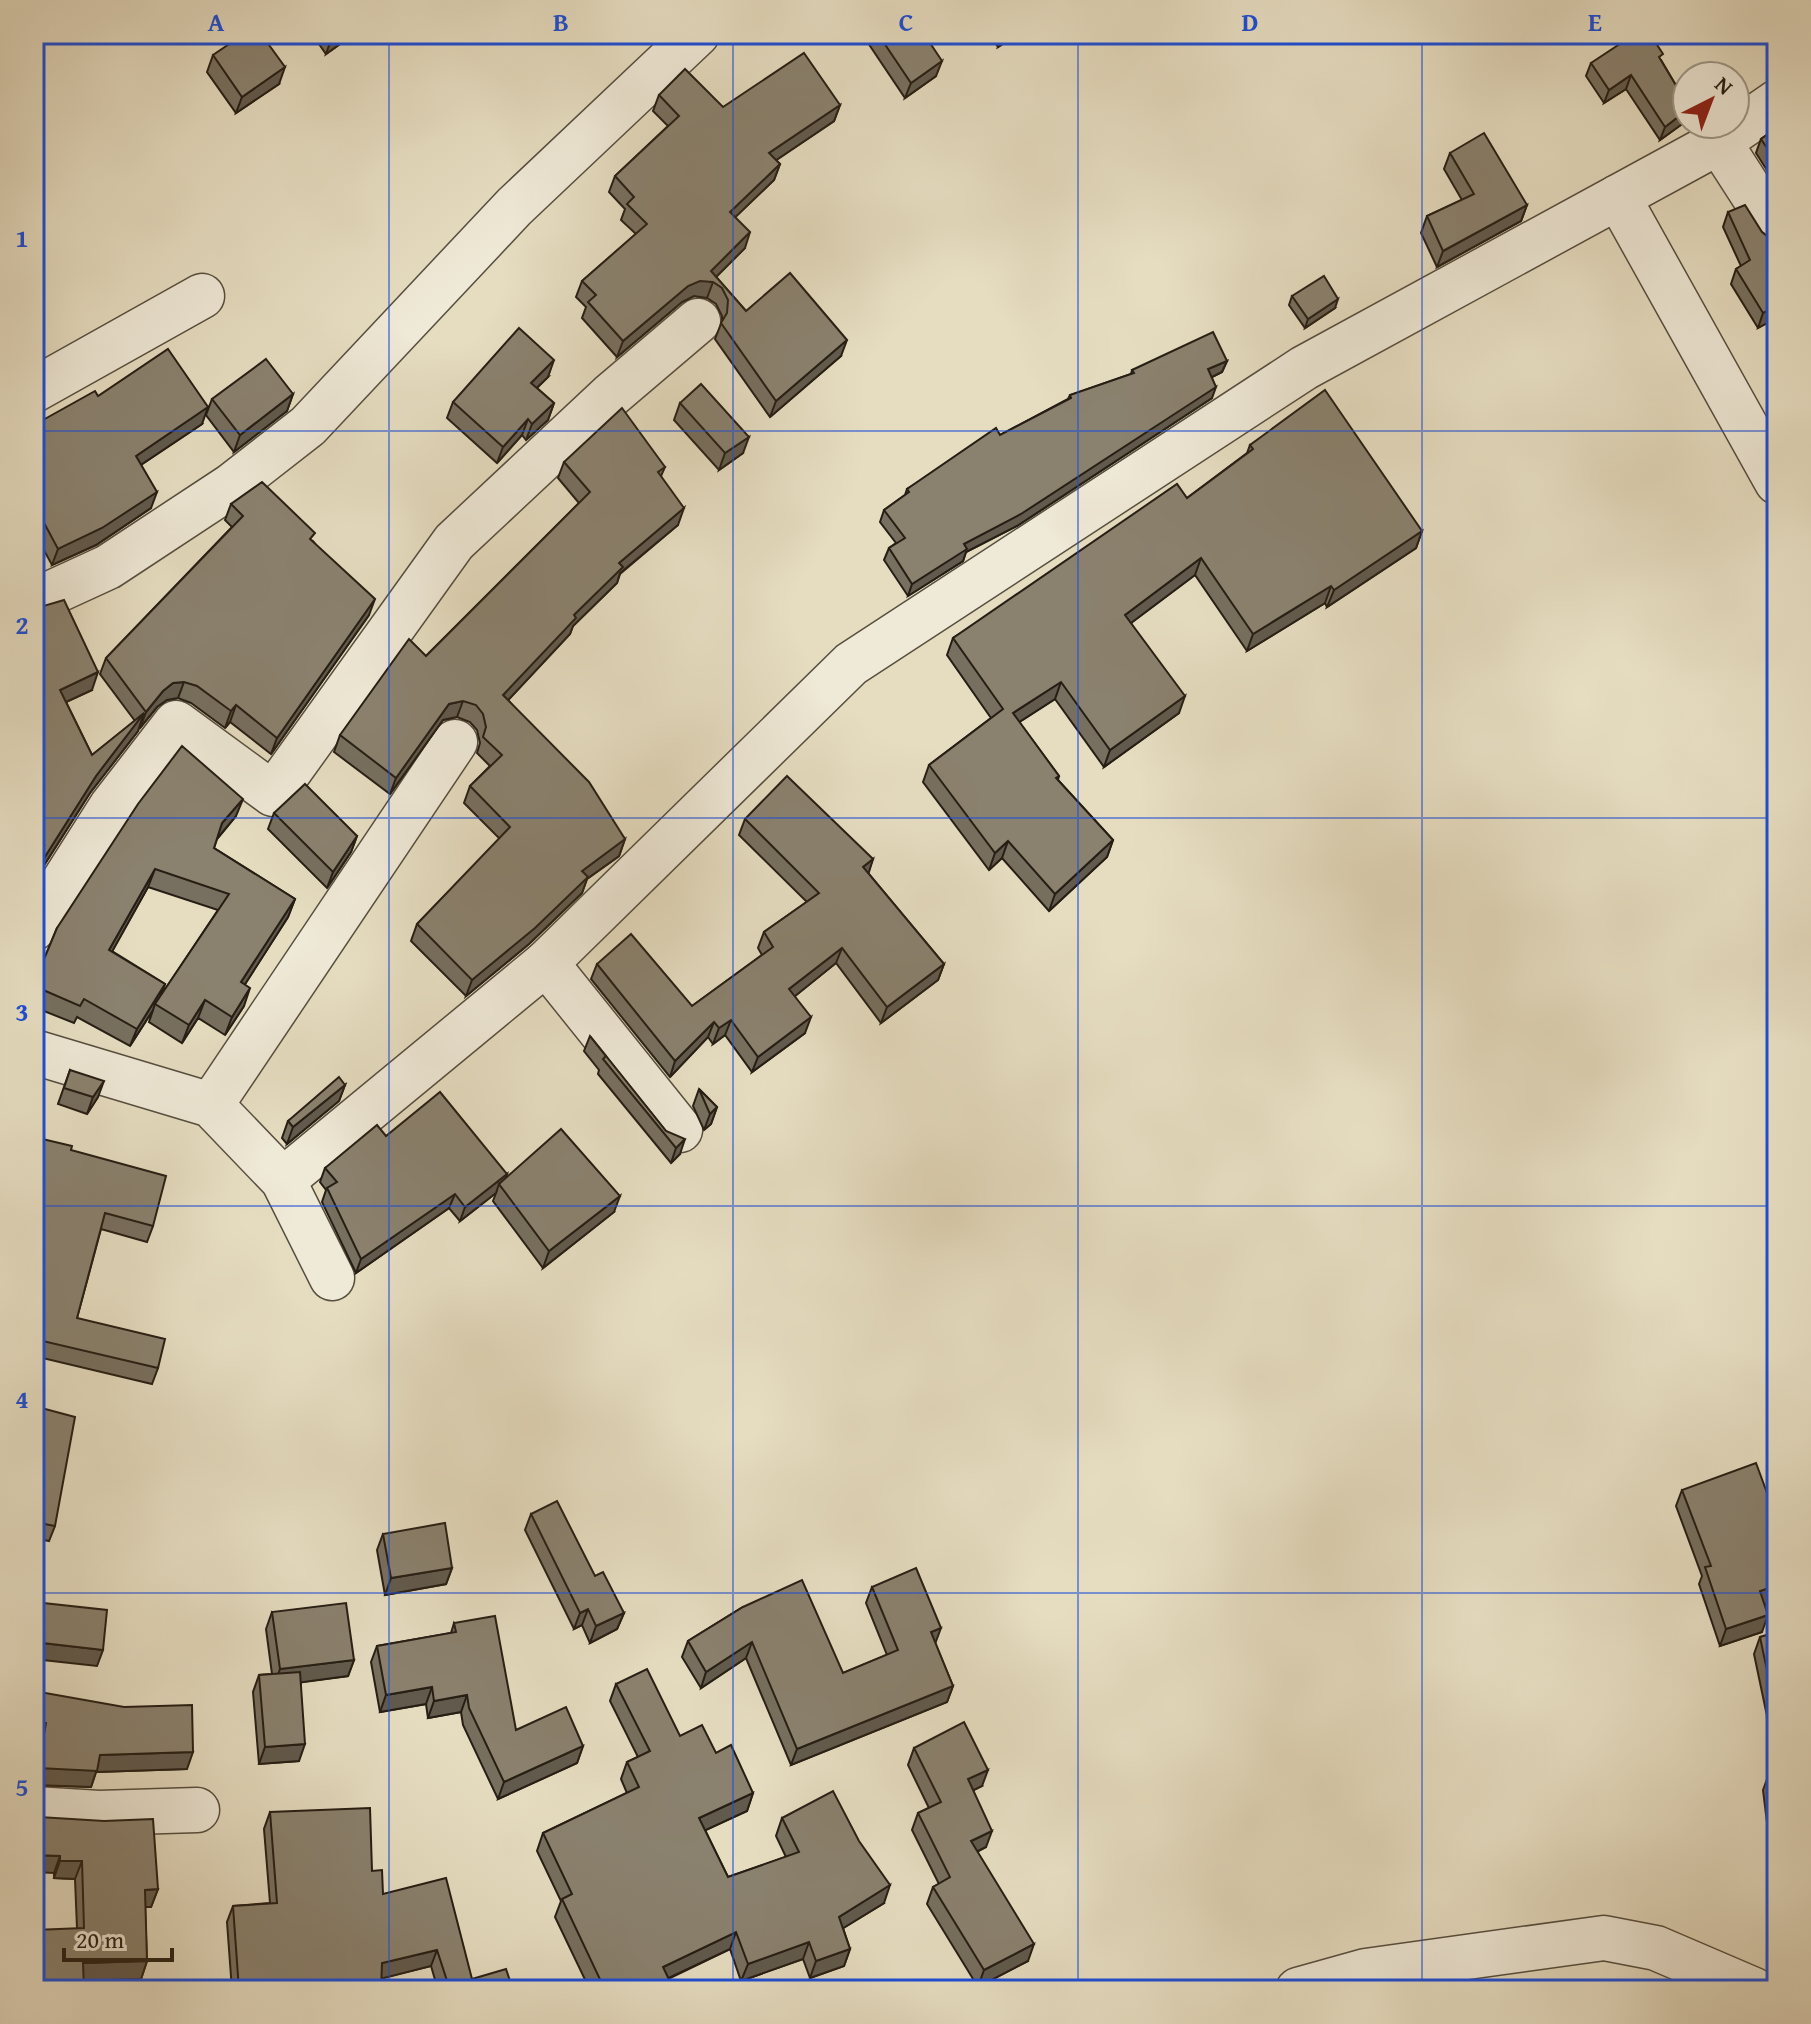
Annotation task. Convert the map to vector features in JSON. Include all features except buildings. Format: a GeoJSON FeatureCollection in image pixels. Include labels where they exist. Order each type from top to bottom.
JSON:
{"type":"FeatureCollection","features":[{"type":"Feature","properties":{"kind":"street"},"geometry":{"type":"LineString","coordinates":[[34,601],[108,567],[231,486],[308,426],[514,207],[697,34]]}},
{"type":"Feature","properties":{"kind":"street"},"geometry":{"type":"LineString","coordinates":[[283,1180],[546,963],[851,664],[1304,368],[1719,142],[1777,102]]}},
{"type":"Feature","properties":{"kind":"street"},"geometry":{"type":"LineString","coordinates":[[1719,142],[1777,232]]}},
{"type":"Feature","properties":{"kind":"street"},"geometry":{"type":"LineString","coordinates":[[1618,197],[1777,482]]}},
{"type":"Feature","properties":{"kind":"street"},"geometry":{"type":"LineString","coordinates":[[34,390],[202,296]]}},
{"type":"Feature","properties":{"kind":"street"},"geometry":{"type":"LineString","coordinates":[[34,928],[111,807],[176,723],[273,794],[454,542],[611,395],[698,321]]}},
{"type":"Feature","properties":{"kind":"street"},"geometry":{"type":"LineString","coordinates":[[211,1105],[455,742]]}},
{"type":"Feature","properties":{"kind":"street"},"geometry":{"type":"LineString","coordinates":[[546,963],[680,1130]]}},
{"type":"Feature","properties":{"kind":"street"},"geometry":{"type":"LineString","coordinates":[[34,1052],[211,1105],[283,1180],[332,1278]]}},
{"type":"Feature","properties":{"kind":"street"},"geometry":{"type":"LineString","coordinates":[[34,1809],[99,1813],[197,1810]]}},
{"type":"Feature","properties":{"kind":"street"},"geometry":{"type":"LineString","coordinates":[[1298,1990],[1366,1971],[1604,1938],[1656,1948],[1754,1990]]}}]}
